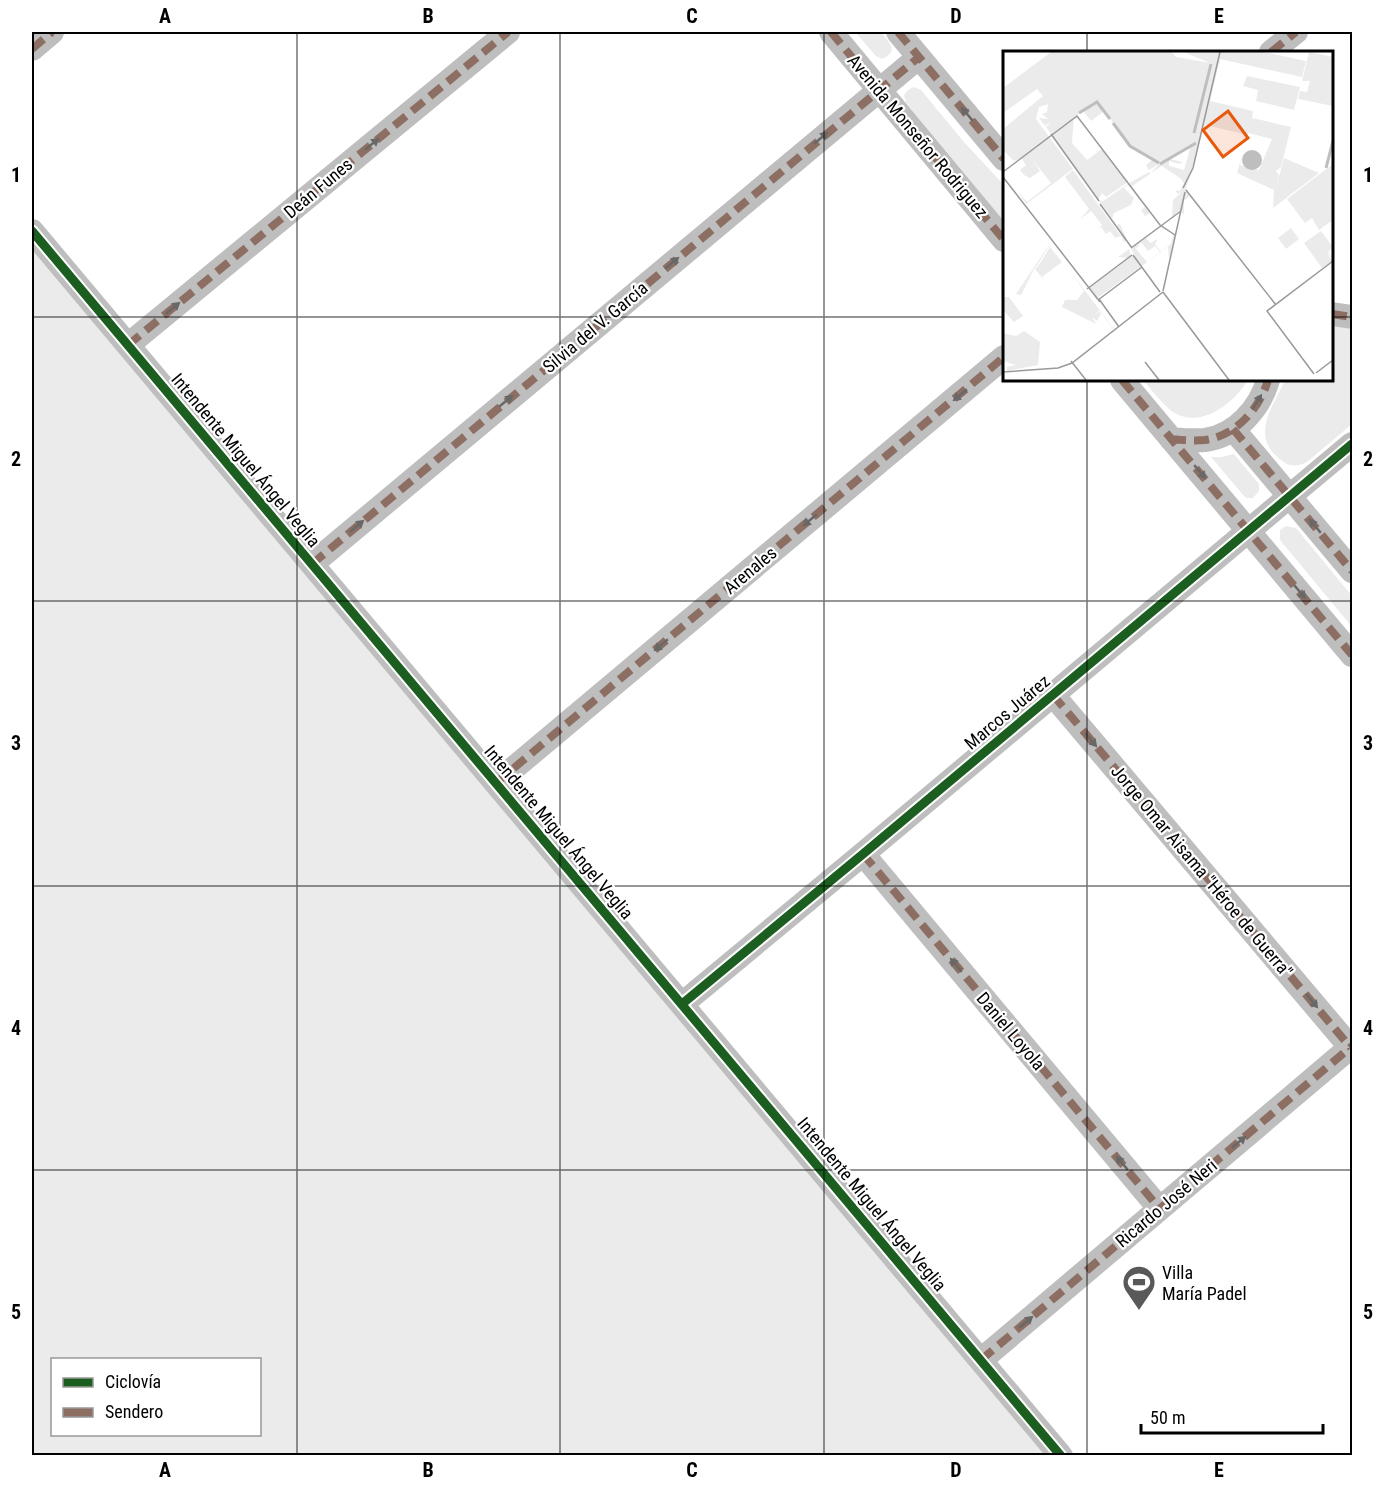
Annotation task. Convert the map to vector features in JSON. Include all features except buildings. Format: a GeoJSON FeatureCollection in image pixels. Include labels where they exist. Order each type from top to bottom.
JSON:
{"type":"FeatureCollection","features":[{"type":"Feature","properties":{"kind":"street"},"geometry":{"type":"LineString","coordinates":[[32,49],[52,32]]}},
{"type":"Feature","properties":{"kind":"street","name":"Deán Funes"},"geometry":{"type":"LineString","coordinates":[[128,345],[508,32]]}},
{"type":"Feature","properties":{"kind":"street","name":"Avenida Monseñor Rodriguez"},"geometry":{"type":"LineString","coordinates":[[831,32],[1003,238]]}},
{"type":"Feature","properties":{"kind":"street"},"geometry":{"type":"LineString","coordinates":[[898,32],[1003,157]]}},
{"type":"Feature","properties":{"kind":"street"},"geometry":{"type":"LineString","coordinates":[[1271,51],[1296,32]]}},
{"type":"Feature","properties":{"kind":"street","name":"Silvia del V. García"},"geometry":{"type":"LineString","coordinates":[[312,564],[919,57]]}},
{"type":"Feature","properties":{"kind":"street","name":"Intendente Miguel Ángel Veglia"},"geometry":{"type":"LineString","coordinates":[[32,231],[1061,1455]]}},
{"type":"Feature","properties":{"kind":"street"},"geometry":{"type":"LineString","coordinates":[[1333,314],[1353,317]]}},
{"type":"Feature","properties":{"kind":"street","name":"Arenales"},"geometry":{"type":"LineString","coordinates":[[496,783],[1003,359]]}},
{"type":"Feature","properties":{"kind":"street"},"geometry":{"type":"LineString","coordinates":[[1123,381],[1353,655]]}},
{"type":"Feature","properties":{"kind":"street"},"geometry":{"type":"LineString","coordinates":[[1172,439],[1208,440],[1233,429],[1258,403],[1268,381]]}},
{"type":"Feature","properties":{"kind":"street"},"geometry":{"type":"LineString","coordinates":[[1233,429],[1353,570]]}},
{"type":"Feature","properties":{"kind":"street","name":"Marcos Juárez"},"geometry":{"type":"LineString","coordinates":[[682,1004],[1353,444]]}},
{"type":"Feature","properties":{"kind":"street","name":"Jorge Omar Aisama \"Héroe de Guerra\""},"geometry":{"type":"LineString","coordinates":[[1053,695],[1352,1047]]}},
{"type":"Feature","properties":{"kind":"street","name":"Daniel Loyola"},"geometry":{"type":"LineString","coordinates":[[863,854],[1159,1208]]}},
{"type":"Feature","properties":{"kind":"street","name":"Ricardo José Neri"},"geometry":{"type":"LineString","coordinates":[[981,1360],[1352,1047]]}},
{"type":"Feature","properties":{"kind":"shaded area"},"geometry":{"type":"Polygon","coordinates":[[[855,32],[881,32],[891,46],[891,53],[882,59],[876,56],[855,32]]]}},
{"type":"Feature","properties":{"kind":"shaded area"},"geometry":{"type":"Polygon","coordinates":[[[914,87],[921,90],[964,142],[1003,184],[1003,220],[906,103],[904,95],[914,87]]]}},
{"type":"Feature","properties":{"kind":"shaded area"},"geometry":{"type":"Polygon","coordinates":[[[32,242],[1052,1455],[32,1455],[32,242]]]}},
{"type":"Feature","properties":{"kind":"shaded area"},"geometry":{"type":"Polygon","coordinates":[[[1333,324],[1352,327],[1352,424],[1307,462],[1290,465],[1271,451],[1266,441],[1266,421],[1285,381],[1333,381],[1333,324]]]}},
{"type":"Feature","properties":{"kind":"shaded area"},"geometry":{"type":"Polygon","coordinates":[[[1144,381],[1247,381],[1223,406],[1202,417],[1190,418],[1179,415],[1158,398],[1144,381]]]}},
{"type":"Feature","properties":{"kind":"shaded area"},"geometry":{"type":"Polygon","coordinates":[[[1234,454],[1259,484],[1259,491],[1253,498],[1244,496],[1211,457],[1234,454]]]}},
{"type":"Feature","properties":{"kind":"shaded area"},"geometry":{"type":"Polygon","coordinates":[[[1286,526],[1296,528],[1352,596],[1352,627],[1280,540],[1280,530],[1286,526]]]}},
{"type":"Feature","properties":{"kind":"marked path"},"geometry":{"type":"LineString","coordinates":[[32,49],[52,32]]}},
{"type":"Feature","properties":{"kind":"marked path"},"geometry":{"type":"LineString","coordinates":[[128,345],[508,32]]}},
{"type":"Feature","properties":{"kind":"marked path"},"geometry":{"type":"LineString","coordinates":[[831,32],[1003,239]]}},
{"type":"Feature","properties":{"kind":"marked path"},"geometry":{"type":"LineString","coordinates":[[898,32],[1003,158]]}},
{"type":"Feature","properties":{"kind":"marked path"},"geometry":{"type":"LineString","coordinates":[[1272,51],[1296,32]]}},
{"type":"Feature","properties":{"kind":"marked path"},"geometry":{"type":"LineString","coordinates":[[312,564],[919,57]]}},
{"type":"Feature","properties":{"kind":"marked path"},"geometry":{"type":"LineString","coordinates":[[1333,314],[1352,317]]}},
{"type":"Feature","properties":{"kind":"marked path"},"geometry":{"type":"LineString","coordinates":[[496,783],[1003,358]]}},
{"type":"Feature","properties":{"kind":"marked path"},"geometry":{"type":"LineString","coordinates":[[1123,381],[1352,655]]}},
{"type":"Feature","properties":{"kind":"marked path"},"geometry":{"type":"LineString","coordinates":[[1171,439],[1205,440],[1227,433],[1253,410],[1268,381]]}},
{"type":"Feature","properties":{"kind":"marked path"},"geometry":{"type":"LineString","coordinates":[[1233,429],[1352,571]]}},
{"type":"Feature","properties":{"kind":"marked path"},"geometry":{"type":"LineString","coordinates":[[1053,695],[1351,1048]]}},
{"type":"Feature","properties":{"kind":"marked path"},"geometry":{"type":"LineString","coordinates":[[863,854],[1159,1208]]}},
{"type":"Feature","properties":{"kind":"marked path"},"geometry":{"type":"LineString","coordinates":[[981,1360],[1352,1046]]}},
{"type":"Feature","properties":{"kind":"cycle path"},"geometry":{"type":"LineString","coordinates":[[32,231],[1061,1456]]}},
{"type":"Feature","properties":{"kind":"cycle path"},"geometry":{"type":"LineString","coordinates":[[682,1004],[1352,444]]}},
{"type":"Feature","properties":{"kind":"place","name":"Villa María Padel"},"geometry":{"type":"Point","coordinates":[1139,1311]}}]}
